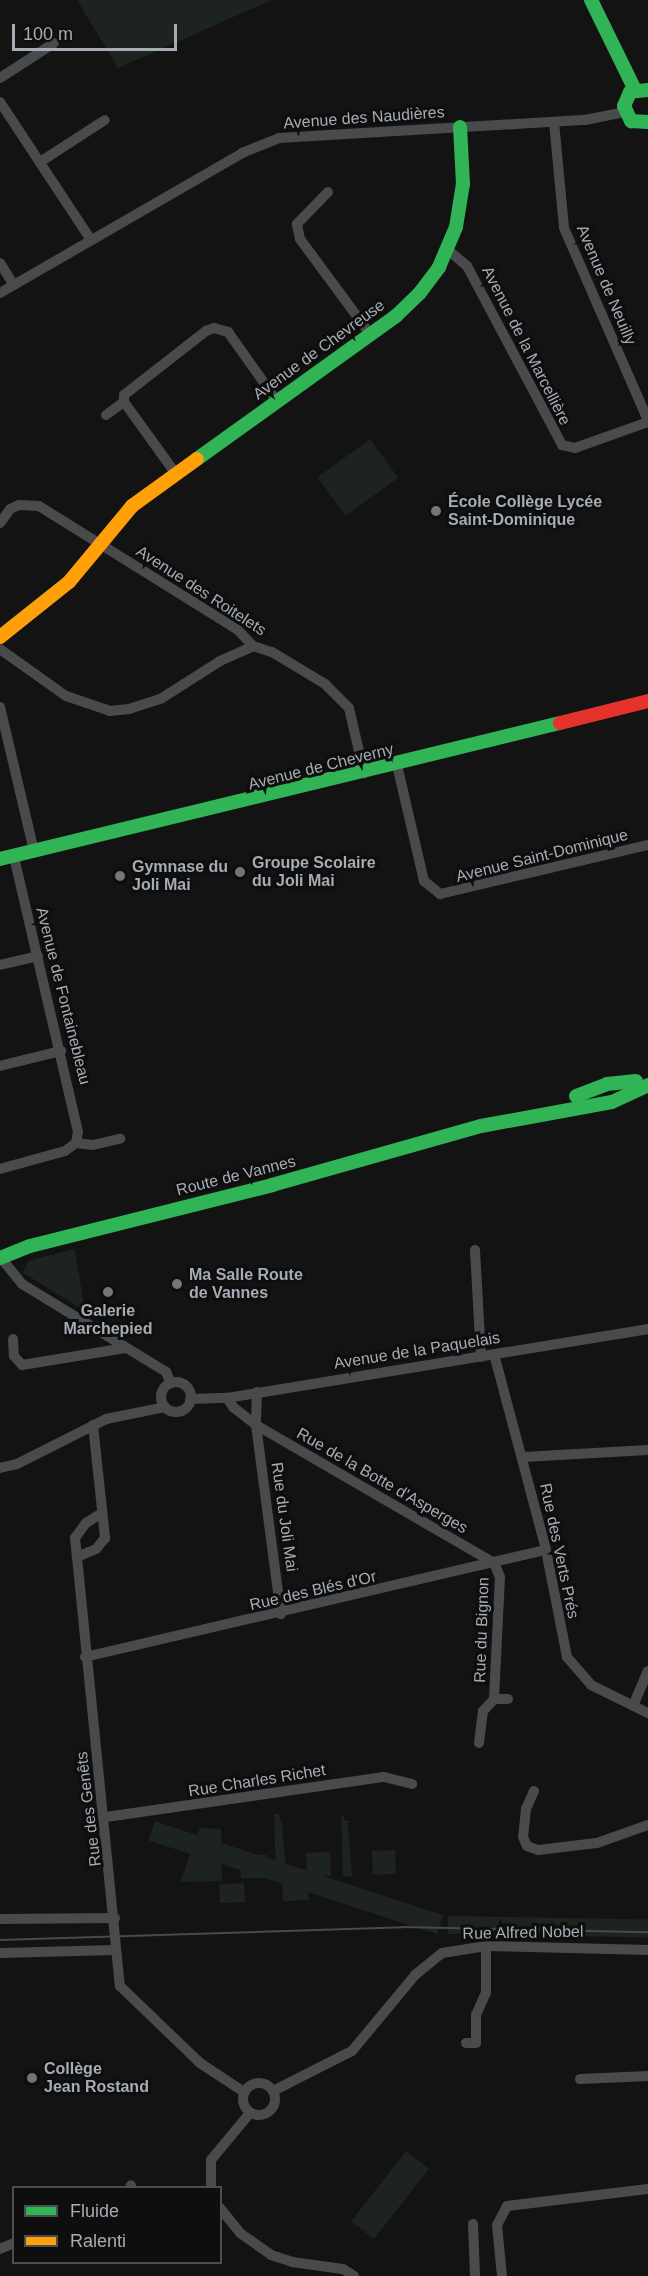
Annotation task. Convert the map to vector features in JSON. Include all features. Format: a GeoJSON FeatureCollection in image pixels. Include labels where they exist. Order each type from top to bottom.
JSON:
{"type":"FeatureCollection","features":[{"type":"Feature","properties":{"kind":"street"},"geometry":{"type":"LineString","coordinates":[[591,0],[641,90],[625,99],[625,112],[634,122],[648,122]]}},
{"type":"Feature","properties":{"kind":"street"},"geometry":{"type":"LineString","coordinates":[[0,78],[54,43]]}},
{"type":"Feature","properties":{"kind":"street"},"geometry":{"type":"LineString","coordinates":[[0,102],[91,240]]}},
{"type":"Feature","properties":{"kind":"street","name":"Avenue des Naudières"},"geometry":{"type":"LineString","coordinates":[[0,293],[248,149],[279,138],[591,120],[625,112]]}},
{"type":"Feature","properties":{"kind":"street"},"geometry":{"type":"LineString","coordinates":[[40,162],[105,120]]}},
{"type":"Feature","properties":{"kind":"street","name":"Avenue de Neuilly"},"geometry":{"type":"LineString","coordinates":[[554,122],[559,206],[566,234],[648,421]]}},
{"type":"Feature","properties":{"kind":"street","name":"Avenue de Chevreuse"},"geometry":{"type":"LineString","coordinates":[[0,637],[69,582],[132,506],[411,302],[448,250],[461,199],[460,127]]}},
{"type":"Feature","properties":{"kind":"street"},"geometry":{"type":"LineString","coordinates":[[328,192],[297,224],[300,239],[370,334]]}},
{"type":"Feature","properties":{"kind":"street","name":"Avenue de la Marcellière"},"geometry":{"type":"LineString","coordinates":[[448,250],[467,266],[562,444],[575,447],[648,421]]}},
{"type":"Feature","properties":{"kind":"street"},"geometry":{"type":"LineString","coordinates":[[0,263],[14,285]]}},
{"type":"Feature","properties":{"kind":"street"},"geometry":{"type":"LineString","coordinates":[[176,474],[124,402],[124,395],[130,387],[214,328],[231,336],[277,401]]}},
{"type":"Feature","properties":{"kind":"street"},"geometry":{"type":"LineString","coordinates":[[106,415],[124,402]]}},
{"type":"Feature","properties":{"kind":"street","name":"Avenue des Roitelets"},"geometry":{"type":"LineString","coordinates":[[0,523],[10,509],[28,504],[39,506],[238,630],[253,646],[281,657],[341,697],[352,716],[364,773]]}},
{"type":"Feature","properties":{"kind":"street"},"geometry":{"type":"LineString","coordinates":[[0,649],[66,696],[111,711],[135,708],[162,698],[220,661],[253,646]]}},
{"type":"Feature","properties":{"kind":"street","name":"Avenue de Cheverny"},"geometry":{"type":"LineString","coordinates":[[7,858],[397,765],[489,738],[502,740],[648,701]]}},
{"type":"Feature","properties":{"kind":"street"},"geometry":{"type":"LineString","coordinates":[[0,707],[5,749],[34,851]]}},
{"type":"Feature","properties":{"kind":"street","name":"Avenue Saint-Dominique"},"geometry":{"type":"LineString","coordinates":[[397,765],[424,881],[440,894],[648,845]]}},
{"type":"Feature","properties":{"kind":"street","name":"Avenue de Fontainebleau"},"geometry":{"type":"LineString","coordinates":[[7,858],[38,956],[77,1122],[76,1143]]}},
{"type":"Feature","properties":{"kind":"street"},"geometry":{"type":"LineString","coordinates":[[0,965],[38,956]]}},
{"type":"Feature","properties":{"kind":"street"},"geometry":{"type":"LineString","coordinates":[[0,1066],[61,1051]]}},
{"type":"Feature","properties":{"kind":"street","name":"Route de Vannes"},"geometry":{"type":"LineString","coordinates":[[610,1093],[648,1078]]}},
{"type":"Feature","properties":{"kind":"street","name":"Route de Vannes"},"geometry":{"type":"LineString","coordinates":[[0,1258],[30,1246],[307,1175],[481,1126],[503,1114],[648,1085]]}},
{"type":"Feature","properties":{"kind":"street"},"geometry":{"type":"LineString","coordinates":[[0,1168],[55,1155],[76,1143],[93,1145],[120,1139]]}},
{"type":"Feature","properties":{"kind":"street"},"geometry":{"type":"LineString","coordinates":[[475,1250],[481,1357]]}},
{"type":"Feature","properties":{"kind":"street"},"geometry":{"type":"LineString","coordinates":[[0,1258],[22,1284],[166,1372],[171,1383]]}},
{"type":"Feature","properties":{"kind":"street","name":"Avenue de la Paquelais"},"geometry":{"type":"LineString","coordinates":[[190,1399],[227,1398],[648,1329]]}},
{"type":"Feature","properties":{"kind":"street"},"geometry":{"type":"LineString","coordinates":[[13,1339],[14,1356],[22,1365],[126,1348]]}},
{"type":"Feature","properties":{"kind":"street","name":"Rue des Verts Prés"},"geometry":{"type":"LineString","coordinates":[[494,1354],[546,1550],[567,1657],[586,1681],[648,1713]]}},
{"type":"Feature","properties":{"kind":"street"},"geometry":{"type":"LineString","coordinates":[[0,1468],[17,1464],[93,1425],[165,1407],[178,1411],[190,1399],[185,1386],[171,1383]]}},
{"type":"Feature","properties":{"kind":"street"},"geometry":{"type":"LineString","coordinates":[[165,1407],[162,1393],[171,1383]]}},
{"type":"Feature","properties":{"kind":"street"},"geometry":{"type":"LineString","coordinates":[[256,1425],[257,1392]]}},
{"type":"Feature","properties":{"kind":"street","name":"Rue de la Botte d'Asperges"},"geometry":{"type":"LineString","coordinates":[[227,1398],[233,1407],[256,1425],[494,1563]]}},
{"type":"Feature","properties":{"kind":"street"},"geometry":{"type":"LineString","coordinates":[[77,1557],[96,1549],[105,1538],[93,1425]]}},
{"type":"Feature","properties":{"kind":"street","name":"Rue du Joli Mai"},"geometry":{"type":"LineString","coordinates":[[256,1425],[282,1614]]}},
{"type":"Feature","properties":{"kind":"street"},"geometry":{"type":"LineString","coordinates":[[523,1457],[648,1450]]}},
{"type":"Feature","properties":{"kind":"street","name":"Rue des Genêts"},"geometry":{"type":"LineString","coordinates":[[102,1513],[86,1522],[75,1538],[84,1605],[85,1657],[106,1817],[115,1918],[115,1954]]}},
{"type":"Feature","properties":{"kind":"street","name":"Rue des Blés d'Or"},"geometry":{"type":"LineString","coordinates":[[85,1657],[282,1614],[546,1550]]}},
{"type":"Feature","properties":{"kind":"street","name":"Rue du Bignon"},"geometry":{"type":"LineString","coordinates":[[479,1743],[483,1711],[494,1699],[500,1577],[494,1563]]}},
{"type":"Feature","properties":{"kind":"street"},"geometry":{"type":"LineString","coordinates":[[633,1706],[648,1671]]}},
{"type":"Feature","properties":{"kind":"street","name":"Rue du Bignon"},"geometry":{"type":"LineString","coordinates":[[494,1699],[508,1699]]}},
{"type":"Feature","properties":{"kind":"street","name":"Rue Charles Richet"},"geometry":{"type":"LineString","coordinates":[[106,1817],[384,1777],[412,1784]]}},
{"type":"Feature","properties":{"kind":"street"},"geometry":{"type":"LineString","coordinates":[[534,1791],[526,1809],[523,1837],[527,1846],[538,1850],[597,1843],[648,1825]]}},
{"type":"Feature","properties":{"kind":"street"},"geometry":{"type":"LineString","coordinates":[[0,1919],[115,1918]]}},
{"type":"Feature","properties":{"kind":"street","name":"Rue Alfred Nobel"},"geometry":{"type":"LineString","coordinates":[[273,2091],[352,2050],[434,1957],[463,1946],[648,1950]]}},
{"type":"Feature","properties":{"kind":"street"},"geometry":{"type":"LineString","coordinates":[[475,2043],[476,2015],[486,1993],[486,1946]]}},
{"type":"Feature","properties":{"kind":"street"},"geometry":{"type":"LineString","coordinates":[[0,1953],[115,1954],[120,1986],[132,2001],[200,2063],[244,2092]]}},
{"type":"Feature","properties":{"kind":"street"},"geometry":{"type":"LineString","coordinates":[[580,2079],[648,2076]]}},
{"type":"Feature","properties":{"kind":"street"},"geometry":{"type":"LineString","coordinates":[[261,2082],[273,2091],[275,2101],[270,2110],[261,2115],[250,2113],[244,2106],[244,2092],[250,2085],[261,2082]]}},
{"type":"Feature","properties":{"kind":"street"},"geometry":{"type":"LineString","coordinates":[[211,2186],[211,2160],[250,2113]]}},
{"type":"Feature","properties":{"kind":"street"},"geometry":{"type":"LineString","coordinates":[[502,2276],[497,2225],[501,2212],[516,2205],[648,2189]]}},
{"type":"Feature","properties":{"kind":"street"},"geometry":{"type":"LineString","coordinates":[[222,2210],[240,2233],[272,2254],[292,2262],[343,2269],[354,2276]]}},
{"type":"Feature","properties":{"kind":"street"},"geometry":{"type":"LineString","coordinates":[[473,2224],[475,2276]]}},
{"type":"Feature","properties":{"kind":"shaded area"},"geometry":{"type":"Polygon","coordinates":[[[77,0],[272,0],[118,68],[77,0]]]}},
{"type":"Feature","properties":{"kind":"shaded area"},"geometry":{"type":"Polygon","coordinates":[[[370,439],[398,478],[346,516],[317,477],[370,439]]]}},
{"type":"Feature","properties":{"kind":"shaded area"},"geometry":{"type":"Polygon","coordinates":[[[74,1249],[85,1311],[23,1273],[28,1261],[74,1249]]]}},
{"type":"Feature","properties":{"kind":"shaded area"},"geometry":{"type":"Polygon","coordinates":[[[341,1812],[345,1821],[351,1821],[348,1823],[352,1877],[343,1876],[341,1812]]]}},
{"type":"Feature","properties":{"kind":"shaded area"},"geometry":{"type":"Polygon","coordinates":[[[274,1814],[279,1814],[282,1825],[287,1879],[276,1879],[274,1814]]]}},
{"type":"Feature","properties":{"kind":"shaded area"},"geometry":{"type":"Polygon","coordinates":[[[155,1821],[443,1915],[437,1934],[149,1840],[155,1821]]]}},
{"type":"Feature","properties":{"kind":"shaded area"},"geometry":{"type":"Polygon","coordinates":[[[200,1828],[221,1829],[222,1881],[180,1882],[200,1828]]]}},
{"type":"Feature","properties":{"kind":"shaded area"},"geometry":{"type":"Polygon","coordinates":[[[395,1850],[396,1874],[373,1875],[372,1851],[395,1850]]]}},
{"type":"Feature","properties":{"kind":"shaded area"},"geometry":{"type":"Polygon","coordinates":[[[330,1852],[331,1876],[307,1877],[306,1853],[330,1852]]]}},
{"type":"Feature","properties":{"kind":"shaded area"},"geometry":{"type":"Polygon","coordinates":[[[241,1855],[267,1855],[267,1878],[241,1878],[241,1855]]]}},
{"type":"Feature","properties":{"kind":"shaded area"},"geometry":{"type":"Polygon","coordinates":[[[308,1881],[309,1900],[283,1901],[282,1882],[308,1881]]]}},
{"type":"Feature","properties":{"kind":"shaded area"},"geometry":{"type":"Polygon","coordinates":[[[244,1883],[245,1902],[220,1903],[219,1884],[244,1883]]]}},
{"type":"Feature","properties":{"kind":"shaded area"},"geometry":{"type":"Polygon","coordinates":[[[448,1916],[648,1919],[648,1937],[448,1934],[448,1916]]]}},
{"type":"Feature","properties":{"kind":"shaded area"},"geometry":{"type":"Polygon","coordinates":[[[406,2151],[429,2169],[374,2239],[351,2221],[406,2151]]]}},
{"type":"Feature","properties":{"kind":"tram line"},"geometry":{"type":"LineString","coordinates":[[0,1940],[403,1927],[648,1932]]}},
{"type":"Feature","properties":{"kind":"traffic: fast"},"geometry":{"type":"LineString","coordinates":[[591,0],[635,90]]}},
{"type":"Feature","properties":{"kind":"traffic: fast"},"geometry":{"type":"LineString","coordinates":[[648,90],[630,92],[624,106],[631,121],[648,122]]}},
{"type":"Feature","properties":{"kind":"traffic: fast"},"geometry":{"type":"LineString","coordinates":[[197,459],[396,316],[419,294],[439,267],[456,227],[463,184],[460,127]]}},
{"type":"Feature","properties":{"kind":"traffic: fast"},"geometry":{"type":"LineString","coordinates":[[0,859],[560,723]]}},
{"type":"Feature","properties":{"kind":"traffic: fast"},"geometry":{"type":"LineString","coordinates":[[576,1096],[607,1084],[636,1081]]}},
{"type":"Feature","properties":{"kind":"traffic: fast"},"geometry":{"type":"LineString","coordinates":[[0,1258],[30,1246],[272,1185],[481,1126],[612,1102],[648,1085]]}},
{"type":"Feature","properties":{"kind":"traffic: slow"},"geometry":{"type":"LineString","coordinates":[[0,637],[69,582],[132,506],[197,459]]}},
{"type":"Feature","properties":{"kind":"traffic: jam"},"geometry":{"type":"LineString","coordinates":[[560,723],[648,701]]}},
{"type":"Feature","properties":{"kind":"place","name":"École Collège Lycée Saint-Dominique"},"geometry":{"type":"Point","coordinates":[436,511]}},
{"type":"Feature","properties":{"kind":"place","name":"Groupe Scolaire du Joli Mai"},"geometry":{"type":"Point","coordinates":[240,872]}},
{"type":"Feature","properties":{"kind":"place","name":"Gymnase du Joli Mai"},"geometry":{"type":"Point","coordinates":[120,876]}},
{"type":"Feature","properties":{"kind":"place","name":"Ma Salle Route de Vannes"},"geometry":{"type":"Point","coordinates":[177,1284]}},
{"type":"Feature","properties":{"kind":"place","name":"Galerie Marchepied"},"geometry":{"type":"Point","coordinates":[108,1292]}},
{"type":"Feature","properties":{"kind":"place","name":"Collège Jean Rostand"},"geometry":{"type":"Point","coordinates":[32,2078]}}]}
